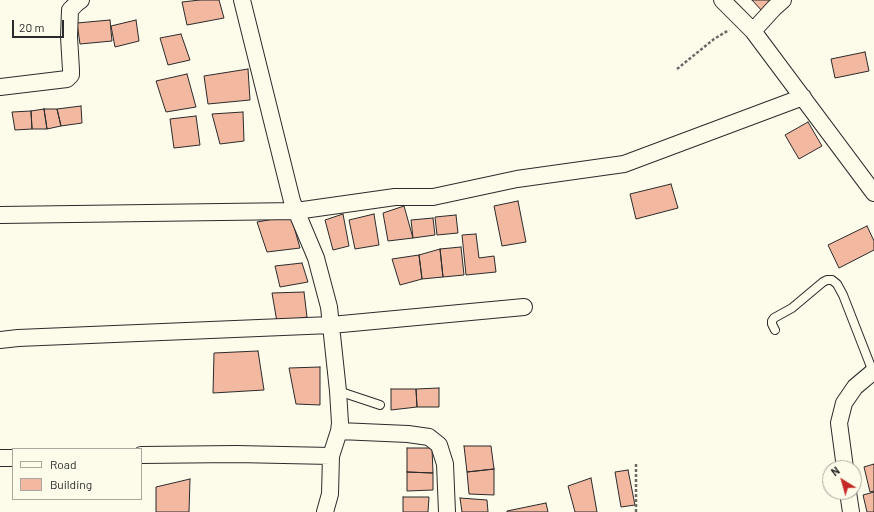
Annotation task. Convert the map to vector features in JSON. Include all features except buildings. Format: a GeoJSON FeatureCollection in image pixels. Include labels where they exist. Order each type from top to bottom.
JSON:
{"type":"FeatureCollection","features":[{"type":"Feature","properties":{"kind":"street"},"geometry":{"type":"LineString","coordinates":[[0,87],[67,79],[71,75],[69,37],[70,10],[77,2],[81,0]]}},
{"type":"Feature","properties":{"kind":"street"},"geometry":{"type":"LineString","coordinates":[[242,0],[292,201],[316,258],[329,307],[340,423],[331,456],[330,494],[325,512]]}},
{"type":"Feature","properties":{"kind":"street"},"geometry":{"type":"LineString","coordinates":[[722,0],[748,26],[874,193]]}},
{"type":"Feature","properties":{"kind":"street"},"geometry":{"type":"LineString","coordinates":[[748,26],[783,0]]}},
{"type":"Feature","properties":{"kind":"street"},"geometry":{"type":"LineString","coordinates":[[0,215],[296,211],[395,197],[433,197],[517,179],[624,164],[803,97]]}},
{"type":"Feature","properties":{"kind":"street"},"geometry":{"type":"LineString","coordinates":[[0,340],[331,325],[524,307]]}},
{"type":"Feature","properties":{"kind":"street"},"geometry":{"type":"LineString","coordinates":[[844,460],[839,422],[844,403],[855,387],[873,371]]}},
{"type":"Feature","properties":{"kind":"street"},"geometry":{"type":"LineString","coordinates":[[339,431],[408,434],[429,437],[439,445],[445,464],[447,512]]}},
{"type":"Feature","properties":{"kind":"street"},"geometry":{"type":"LineString","coordinates":[[142,455],[236,454],[331,456]]}},
{"type":"Feature","properties":{"kind":"street"},"geometry":{"type":"LineString","coordinates":[[0,458],[12,458]]}},
{"type":"Feature","properties":{"kind":"street"},"geometry":{"type":"LineString","coordinates":[[849,500],[851,512]]}},
{"type":"Feature","properties":{"kind":"lane"},"geometry":{"type":"LineString","coordinates":[[774,330],[772,321],[774,318],[792,308],[823,282],[832,280],[837,284],[843,295],[873,371]]}},
{"type":"Feature","properties":{"kind":"lane"},"geometry":{"type":"LineString","coordinates":[[338,391],[380,405]]}},
{"type":"Feature","properties":{"kind":"path"},"geometry":{"type":"LineString","coordinates":[[677,69],[714,39],[748,26]]}},
{"type":"Feature","properties":{"kind":"path"},"geometry":{"type":"LineString","coordinates":[[636,462],[636,512]]}}]}
